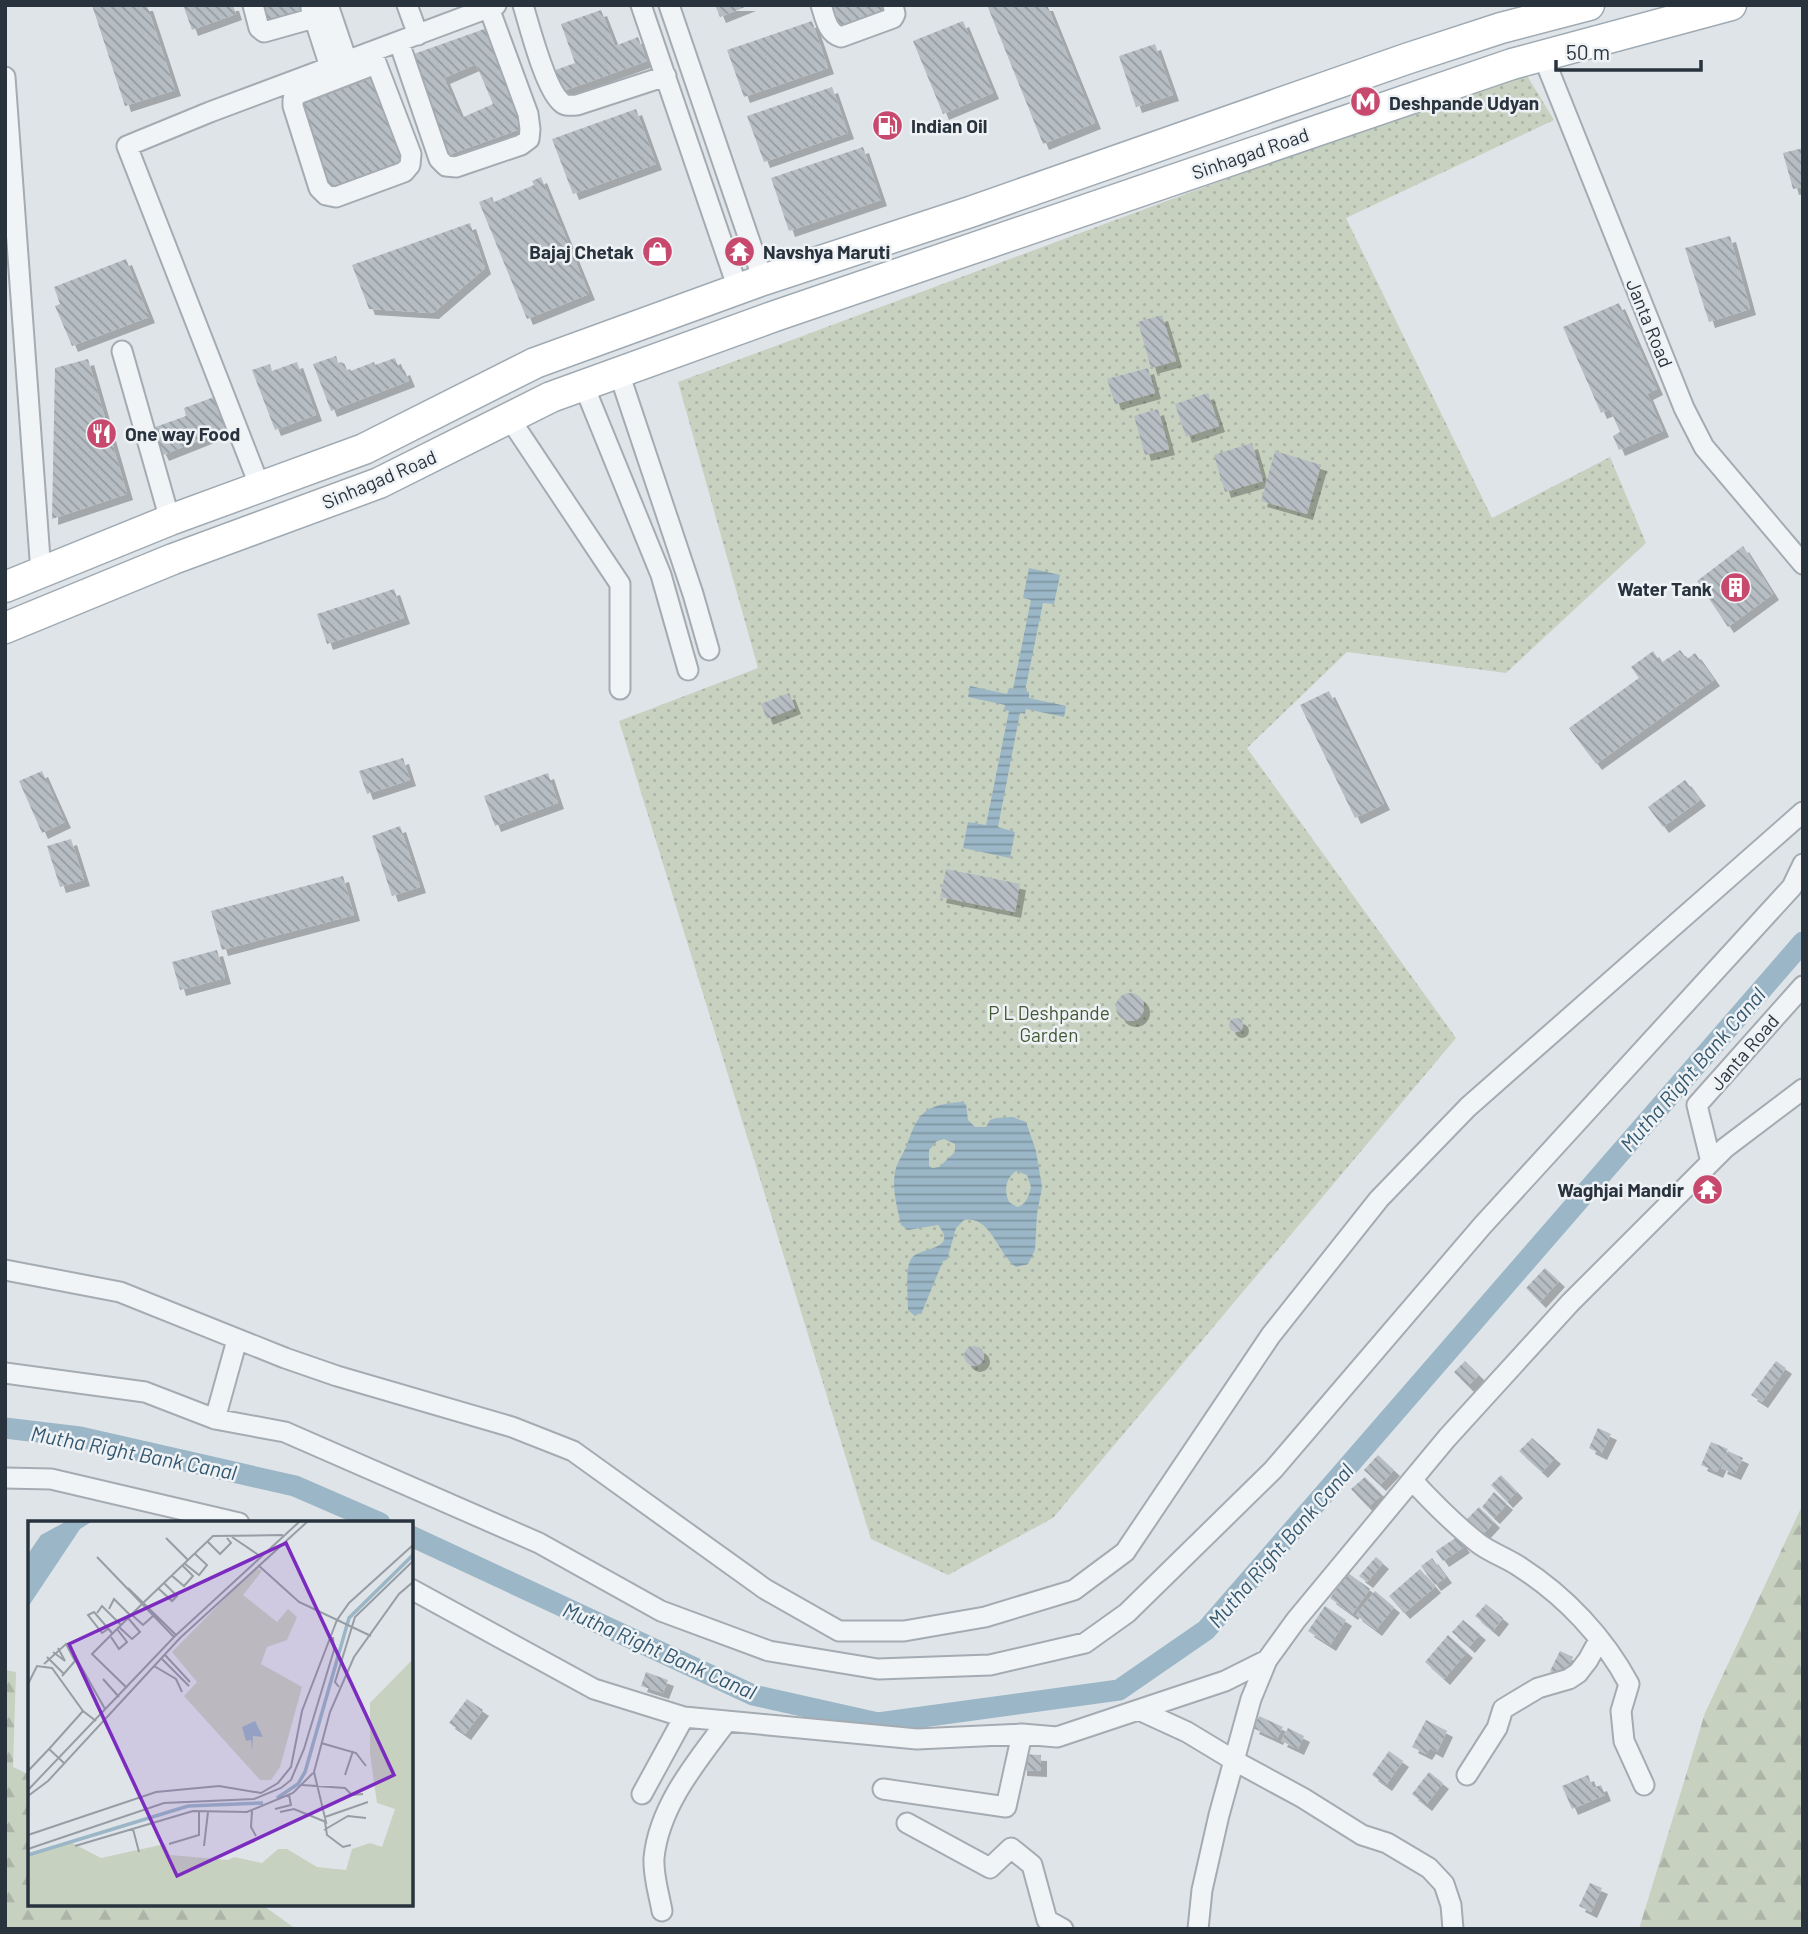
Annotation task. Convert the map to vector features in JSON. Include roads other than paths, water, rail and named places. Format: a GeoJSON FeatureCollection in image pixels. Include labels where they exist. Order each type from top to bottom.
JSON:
{"type":"FeatureCollection","features":[{"type":"Feature","properties":{"kind":"main road","name":"Sinhagad Road"},"geometry":{"type":"LineString","coordinates":[[5,587],[170,520],[364,449],[535,363],[751,284],[970,212],[1501,28],[1589,5]]}},
{"type":"Feature","properties":{"kind":"main road","name":"Sinhagad Road"},"geometry":{"type":"LineString","coordinates":[[5,628],[173,559],[379,483],[551,397],[763,320],[1419,95],[1543,56],[1731,5]]}},
{"type":"Feature","properties":{"kind":"main road"},"geometry":{"type":"LineString","coordinates":[[751,284],[763,320]]}},
{"type":"Feature","properties":{"kind":"street"},"geometry":{"type":"LineString","coordinates":[[253,5],[259,28],[264,32],[318,10],[339,64]]}},
{"type":"Feature","properties":{"kind":"street"},"geometry":{"type":"LineString","coordinates":[[407,5],[418,35]]}},
{"type":"Feature","properties":{"kind":"street"},"geometry":{"type":"LineString","coordinates":[[523,5],[546,76],[559,101],[566,106],[577,105],[666,76]]}},
{"type":"Feature","properties":{"kind":"street"},"geometry":{"type":"LineString","coordinates":[[641,5],[666,76],[751,284]]}},
{"type":"Feature","properties":{"kind":"street"},"geometry":{"type":"LineString","coordinates":[[669,5],[751,284]]}},
{"type":"Feature","properties":{"kind":"street"},"geometry":{"type":"LineString","coordinates":[[821,5],[830,30],[841,37],[893,18],[893,5]]}},
{"type":"Feature","properties":{"kind":"street"},"geometry":{"type":"LineString","coordinates":[[374,58],[411,154],[410,165],[404,172],[336,197],[326,195],[319,188],[293,99],[298,94],[374,58],[399,42],[493,7],[528,114],[529,139],[521,145],[456,167],[446,166],[439,159],[399,42]]}},
{"type":"Feature","properties":{"kind":"street","name":"Janta Road"},"geometry":{"type":"LineString","coordinates":[[1543,56],[1684,408],[1704,447],[1803,564]]}},
{"type":"Feature","properties":{"kind":"street"},"geometry":{"type":"LineString","coordinates":[[260,487],[127,146],[339,64],[374,58]]}},
{"type":"Feature","properties":{"kind":"street"},"geometry":{"type":"LineString","coordinates":[[5,78],[41,573]]}},
{"type":"Feature","properties":{"kind":"street"},"geometry":{"type":"LineString","coordinates":[[122,351],[170,520]]}},
{"type":"Feature","properties":{"kind":"street"},"geometry":{"type":"LineString","coordinates":[[618,373],[693,594],[709,650]]}},
{"type":"Feature","properties":{"kind":"street"},"geometry":{"type":"LineString","coordinates":[[584,386],[661,575],[688,670]]}},
{"type":"Feature","properties":{"kind":"street"},"geometry":{"type":"LineString","coordinates":[[510,419],[620,584],[620,689]]}},
{"type":"Feature","properties":{"kind":"street"},"geometry":{"type":"LineString","coordinates":[[5,1270],[120,1292],[237,1340],[337,1376],[512,1427],[573,1451],[765,1588],[839,1631],[904,1631],[985,1617],[1074,1590],[1125,1552],[1271,1335],[1379,1199],[1468,1107],[1803,812]]}},
{"type":"Feature","properties":{"kind":"street"},"geometry":{"type":"LineString","coordinates":[[5,1373],[145,1392],[215,1419],[285,1433],[539,1543],[661,1611],[769,1651],[878,1669],[990,1665],[1085,1643],[1127,1613],[1273,1469],[1482,1226],[1792,887],[1803,864]]}},
{"type":"Feature","properties":{"kind":"street","name":"Janta Road"},"geometry":{"type":"LineString","coordinates":[[1711,1162],[1697,1105],[1803,986]]}},
{"type":"Feature","properties":{"kind":"street"},"geometry":{"type":"LineString","coordinates":[[1198,1929],[1202,1890],[1219,1815],[1251,1699],[1267,1660],[1296,1620],[1447,1438],[1570,1303],[1725,1148],[1803,1089]]}},
{"type":"Feature","properties":{"kind":"street"},"geometry":{"type":"LineString","coordinates":[[215,1419],[237,1340]]}},
{"type":"Feature","properties":{"kind":"street"},"geometry":{"type":"LineString","coordinates":[[5,1478],[51,1479],[230,1521]]}},
{"type":"Feature","properties":{"kind":"street"},"geometry":{"type":"LineString","coordinates":[[1412,1480],[1448,1519],[1481,1546],[1520,1566],[1567,1602],[1618,1663],[1629,1684],[1621,1712],[1625,1741],[1644,1785]]}},
{"type":"Feature","properties":{"kind":"street"},"geometry":{"type":"LineString","coordinates":[[413,1592],[594,1689],[684,1717],[917,1739],[1022,1734],[1057,1737],[1225,1681],[1267,1660]]}},
{"type":"Feature","properties":{"kind":"street"},"geometry":{"type":"LineString","coordinates":[[1468,1775],[1497,1728],[1503,1709],[1538,1688],[1569,1679],[1588,1660],[1599,1640]]}},
{"type":"Feature","properties":{"kind":"street"},"geometry":{"type":"LineString","coordinates":[[1139,1710],[1187,1732],[1362,1835],[1387,1843],[1429,1868],[1444,1884],[1451,1905],[1452,1929]]}},
{"type":"Feature","properties":{"kind":"street"},"geometry":{"type":"LineString","coordinates":[[642,1794],[684,1717]]}},
{"type":"Feature","properties":{"kind":"street"},"geometry":{"type":"LineString","coordinates":[[662,1911],[654,1858],[661,1830],[673,1800],[692,1767],[727,1721]]}},
{"type":"Feature","properties":{"kind":"street"},"geometry":{"type":"LineString","coordinates":[[883,1789],[1006,1807],[1022,1734]]}},
{"type":"Feature","properties":{"kind":"street"},"geometry":{"type":"LineString","coordinates":[[906,1823],[990,1868],[1012,1849],[1032,1865],[1047,1920],[1063,1929]]}},
{"type":"Feature","properties":{"kind":"water"},"geometry":{"type":"Polygon","coordinates":[[[1029,568],[1060,575],[1054,604],[1043,603],[1025,691],[1029,692],[1029,698],[1066,706],[1064,717],[1026,709],[1025,714],[1020,713],[998,827],[1015,832],[1010,858],[963,848],[968,822],[986,825],[1009,711],[1004,710],[1005,705],[968,697],[970,686],[1007,694],[1009,688],[1013,689],[1031,600],[1023,598],[1029,568]]]}},
{"type":"Feature","properties":{"kind":"water"},"geometry":{"type":"Polygon","coordinates":[[[961,1102],[966,1104],[968,1120],[975,1127],[986,1127],[990,1120],[996,1118],[1013,1117],[1026,1122],[1036,1151],[1042,1187],[1035,1250],[1028,1264],[1016,1267],[988,1230],[973,1220],[964,1220],[956,1228],[947,1260],[943,1261],[922,1312],[915,1316],[908,1310],[909,1263],[915,1255],[941,1244],[944,1240],[938,1225],[908,1230],[901,1225],[895,1195],[895,1172],[919,1118],[931,1108],[961,1102]],[[944,1139],[937,1141],[929,1150],[929,1166],[932,1168],[939,1167],[955,1152],[955,1144],[944,1139]],[[1016,1171],[1008,1181],[1006,1194],[1009,1202],[1017,1207],[1025,1202],[1031,1187],[1027,1175],[1016,1171]]]}},
{"type":"Feature","properties":{"kind":"waterway","name":"Mutha Right Bank Canal"},"geometry":{"type":"LineString","coordinates":[[413,1537],[753,1695],[878,1723],[1119,1690],[1206,1630],[1803,942]]}},
{"type":"Feature","properties":{"kind":"waterway","name":"Mutha Right Bank Canal"},"geometry":{"type":"LineString","coordinates":[[5,1428],[80,1437],[295,1486],[375,1521]]}},
{"type":"Feature","properties":{"kind":"place","name":"Deshpande Udyan"},"geometry":{"type":"Point","coordinates":[1366,102]}},
{"type":"Feature","properties":{"kind":"place","name":"Indian Oil"},"geometry":{"type":"Point","coordinates":[888,125]}},
{"type":"Feature","properties":{"kind":"place","name":"Bajaj Chetak"},"geometry":{"type":"Point","coordinates":[657,251]}},
{"type":"Feature","properties":{"kind":"place","name":"Navshya Maruti"},"geometry":{"type":"Point","coordinates":[740,251]}},
{"type":"Feature","properties":{"kind":"place","name":"One way Food"},"geometry":{"type":"Point","coordinates":[102,433]}},
{"type":"Feature","properties":{"kind":"place","name":"Water Tank"},"geometry":{"type":"Point","coordinates":[1735,588]}},
{"type":"Feature","properties":{"kind":"place","name":"Waghjai Mandir"},"geometry":{"type":"Point","coordinates":[1707,1189]}},
{"type":"Feature","properties":{"kind":"park label","name":"P L Deshpande Garden"},"geometry":{"type":"Point","coordinates":[1049,1023]}}]}
